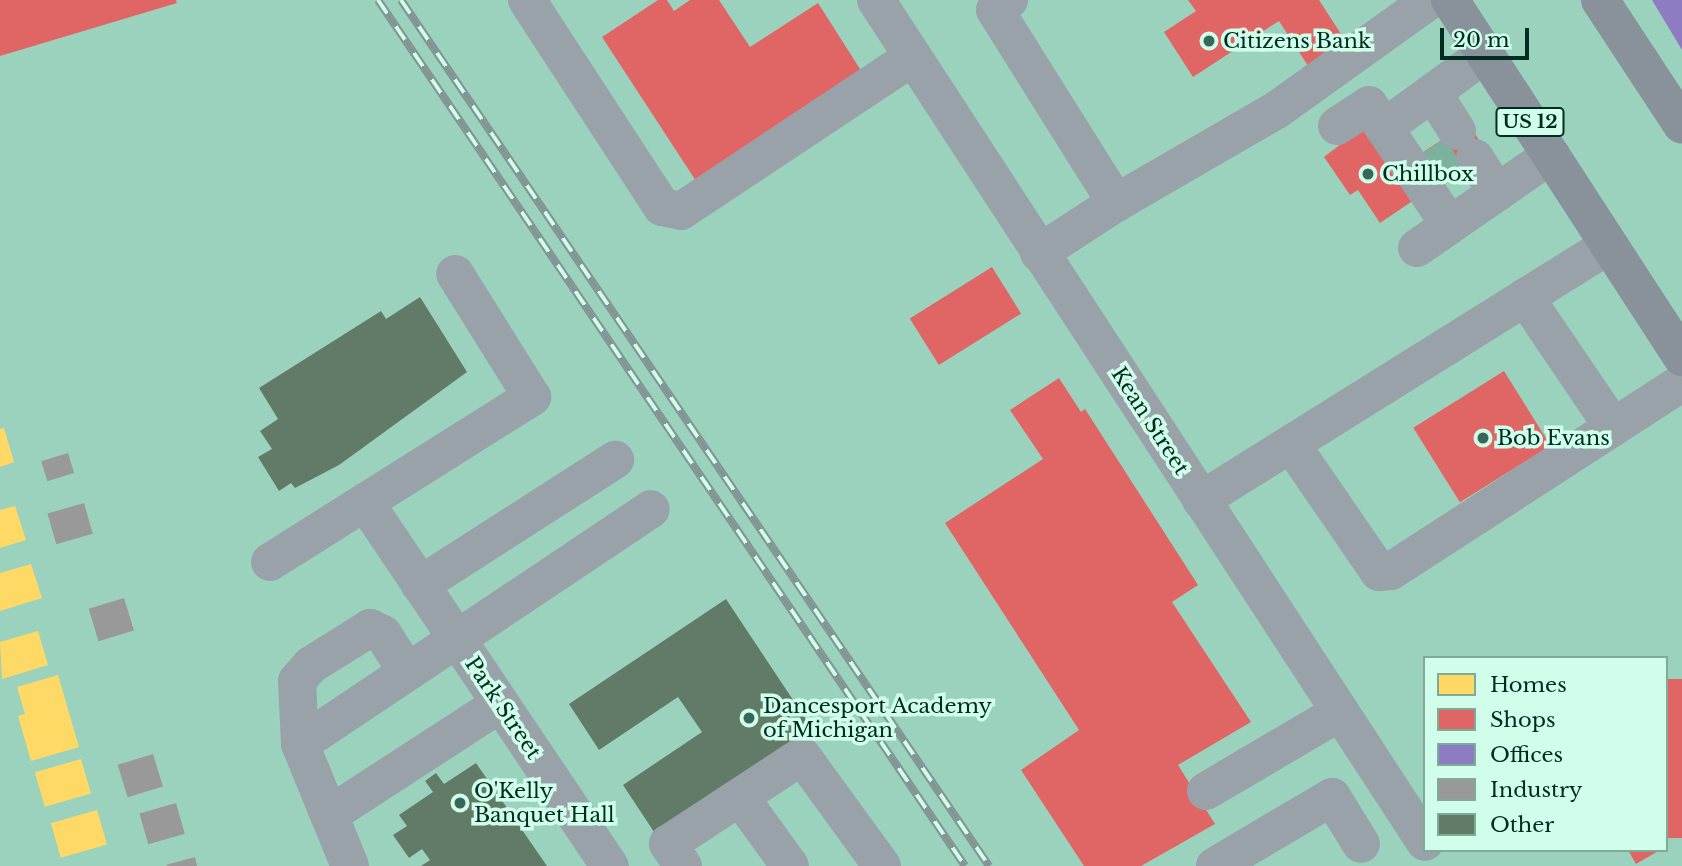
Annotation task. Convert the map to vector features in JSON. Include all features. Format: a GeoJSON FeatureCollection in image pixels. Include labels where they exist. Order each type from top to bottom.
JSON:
{"type":"FeatureCollection","features":[{"type":"Feature","properties":{"kind":"main road","name":"US 12"},"geometry":{"type":"LineString","coordinates":[[1450,0],[1682,357]]}},
{"type":"Feature","properties":{"kind":"main road"},"geometry":{"type":"LineString","coordinates":[[1600,0],[1682,125]]}},
{"type":"Feature","properties":{"kind":"street"},"geometry":{"type":"LineString","coordinates":[[527,0],[662,207],[681,211],[913,57]]}},
{"type":"Feature","properties":{"kind":"street","name":"Kean Street"},"geometry":{"type":"LineString","coordinates":[[876,0],[1416,829]]}},
{"type":"Feature","properties":{"kind":"street"},"geometry":{"type":"LineString","coordinates":[[1039,253],[1116,204],[1278,109],[1430,0]]}},
{"type":"Feature","properties":{"kind":"street"},"geometry":{"type":"LineString","coordinates":[[997,3],[1116,204]]}},
{"type":"Feature","properties":{"kind":"street"},"geometry":{"type":"LineString","coordinates":[[1408,111],[1485,54]]}},
{"type":"Feature","properties":{"kind":"street"},"geometry":{"type":"LineString","coordinates":[[1337,126],[1369,105],[1408,111],[1452,154],[1473,210]]}},
{"type":"Feature","properties":{"kind":"street"},"geometry":{"type":"LineString","coordinates":[[1408,111],[1473,210]]}},
{"type":"Feature","properties":{"kind":"street"},"geometry":{"type":"LineString","coordinates":[[1418,248],[1551,155]]}},
{"type":"Feature","properties":{"kind":"street"},"geometry":{"type":"LineString","coordinates":[[1201,500],[1609,245]]}},
{"type":"Feature","properties":{"kind":"street"},"geometry":{"type":"LineString","coordinates":[[270,562],[532,397],[455,274]]}},
{"type":"Feature","properties":{"kind":"street"},"geometry":{"type":"LineString","coordinates":[[1525,297],[1612,427]]}},
{"type":"Feature","properties":{"kind":"street"},"geometry":{"type":"LineString","coordinates":[[1291,444],[1379,572],[1391,571],[1682,383]]}},
{"type":"Feature","properties":{"kind":"street"},"geometry":{"type":"LineString","coordinates":[[420,585],[615,460]]}},
{"type":"Feature","properties":{"kind":"street","name":"Park Street"},"geometry":{"type":"LineString","coordinates":[[365,502],[610,866]]}},
{"type":"Feature","properties":{"kind":"street"},"geometry":{"type":"LineString","coordinates":[[300,744],[650,509]]}},
{"type":"Feature","properties":{"kind":"street"},"geometry":{"type":"LineString","coordinates":[[349,866],[300,744],[296,681],[311,665],[370,628],[383,634],[407,672]]}},
{"type":"Feature","properties":{"kind":"street"},"geometry":{"type":"LineString","coordinates":[[329,815],[500,704]]}},
{"type":"Feature","properties":{"kind":"street"},"geometry":{"type":"LineString","coordinates":[[1206,791],[1340,712]]}},
{"type":"Feature","properties":{"kind":"street"},"geometry":{"type":"LineString","coordinates":[[683,866],[668,845],[802,756],[881,866]]}},
{"type":"Feature","properties":{"kind":"street"},"geometry":{"type":"LineString","coordinates":[[740,797],[790,866]]}},
{"type":"Feature","properties":{"kind":"street"},"geometry":{"type":"LineString","coordinates":[[1214,866],[1332,797],[1352,855],[1416,829]]}},
{"type":"Feature","properties":{"kind":"building: Homes"},"geometry":{"type":"Polygon","coordinates":[[[4,428],[14,462],[0,467],[0,429],[4,428]]]}},
{"type":"Feature","properties":{"kind":"building: Homes"},"geometry":{"type":"Polygon","coordinates":[[[15,506],[26,540],[0,548],[0,510],[15,506]]]}},
{"type":"Feature","properties":{"kind":"building: Homes"},"geometry":{"type":"Polygon","coordinates":[[[31,564],[42,598],[0,611],[0,573],[31,564]]]}},
{"type":"Feature","properties":{"kind":"building: Homes"},"geometry":{"type":"Polygon","coordinates":[[[38,631],[48,665],[2,679],[0,642],[38,631]]]}},
{"type":"Feature","properties":{"kind":"building: Homes"},"geometry":{"type":"Polygon","coordinates":[[[58,675],[79,747],[31,761],[18,716],[25,714],[17,687],[58,675]]]}},
{"type":"Feature","properties":{"kind":"building: Homes"},"geometry":{"type":"Polygon","coordinates":[[[81,759],[91,794],[45,807],[35,772],[81,759]]]}},
{"type":"Feature","properties":{"kind":"building: Homes"},"geometry":{"type":"Polygon","coordinates":[[[97,810],[107,845],[61,858],[51,823],[97,810]]]}},
{"type":"Feature","properties":{"kind":"building: Shops"},"geometry":{"type":"Polygon","coordinates":[[[0,0],[176,0],[177,3],[0,56],[0,0]]]}},
{"type":"Feature","properties":{"kind":"building: Shops"},"geometry":{"type":"Polygon","coordinates":[[[658,0],[667,0],[674,11],[690,0],[719,0],[750,47],[818,3],[862,72],[696,181],[602,37],[658,0]]]}},
{"type":"Feature","properties":{"kind":"building: Shops","name":"Citizens Bank"},"geometry":{"type":"Polygon","coordinates":[[[1188,0],[1319,0],[1352,51],[1314,75],[1279,21],[1193,77],[1164,32],[1196,11],[1188,0]]]}},
{"type":"Feature","properties":{"kind":"building: Shops"},"geometry":{"type":"Polygon","coordinates":[[[1468,123],[1486,151],[1435,184],[1417,156],[1468,123]]]}},
{"type":"Feature","properties":{"kind":"building: Shops","name":"Chillbox"},"geometry":{"type":"Polygon","coordinates":[[[1367,124],[1417,198],[1380,223],[1358,190],[1350,195],[1324,157],[1367,124]]]}},
{"type":"Feature","properties":{"kind":"building: Shops"},"geometry":{"type":"Polygon","coordinates":[[[992,267],[1021,314],[939,365],[910,318],[992,267]]]}},
{"type":"Feature","properties":{"kind":"building: Shops","name":"Bob Evans"},"geometry":{"type":"Polygon","coordinates":[[[1504,371],[1551,446],[1460,502],[1413,428],[1504,371]]]}},
{"type":"Feature","properties":{"kind":"building: Shops"},"geometry":{"type":"Polygon","coordinates":[[[1059,378],[1081,412],[1085,409],[1198,585],[1172,602],[1251,722],[1178,765],[1215,824],[1141,866],[1084,866],[1021,770],[1079,730],[945,523],[1043,459],[1010,410],[1059,378]]]}},
{"type":"Feature","properties":{"kind":"building: Shops"},"geometry":{"type":"Polygon","coordinates":[[[1668,679],[1682,679],[1682,838],[1668,838],[1668,679]]]}},
{"type":"Feature","properties":{"kind":"building: Shops"},"geometry":{"type":"Polygon","coordinates":[[[1629,852],[1657,852],[1636,864],[1629,852]]]}},
{"type":"Feature","properties":{"kind":"building: Offices"},"geometry":{"type":"Polygon","coordinates":[[[1652,0],[1682,0],[1682,50],[1652,0]]]}},
{"type":"Feature","properties":{"kind":"building: Industry"},"geometry":{"type":"Polygon","coordinates":[[[68,453],[74,473],[47,481],[41,461],[68,453]]]}},
{"type":"Feature","properties":{"kind":"building: Industry"},"geometry":{"type":"Polygon","coordinates":[[[84,503],[93,534],[56,544],[47,513],[84,503]]]}},
{"type":"Feature","properties":{"kind":"building: Industry"},"geometry":{"type":"Polygon","coordinates":[[[124,598],[134,631],[99,641],[89,609],[124,598]]]}},
{"type":"Feature","properties":{"kind":"building: Industry"},"geometry":{"type":"Polygon","coordinates":[[[153,754],[163,787],[128,797],[118,765],[153,754]]]}},
{"type":"Feature","properties":{"kind":"building: Industry"},"geometry":{"type":"Polygon","coordinates":[[[176,803],[185,834],[148,844],[139,813],[176,803]]]}},
{"type":"Feature","properties":{"kind":"building: Industry"},"geometry":{"type":"Polygon","coordinates":[[[195,857],[197,866],[166,865],[195,857]]]}},
{"type":"Feature","properties":{"kind":"building: Other"},"geometry":{"type":"Polygon","coordinates":[[[420,297],[467,372],[339,465],[295,488],[291,483],[279,491],[258,457],[272,449],[260,431],[278,419],[259,388],[381,311],[386,319],[420,297]]]}},
{"type":"Feature","properties":{"kind":"building: Other","name":"Dancesport Academy of Michigan"},"geometry":{"type":"Polygon","coordinates":[[[726,599],[815,733],[658,838],[623,785],[702,732],[678,697],[599,750],[569,704],[726,599]]]}},
{"type":"Feature","properties":{"kind":"building: Other","name":"O'Kelly Banquet Hall"},"geometry":{"type":"Polygon","coordinates":[[[476,763],[547,866],[421,866],[430,860],[422,849],[409,858],[393,835],[407,826],[399,815],[433,792],[425,781],[436,773],[444,784],[476,763]]]}},
{"type":"Feature","properties":{"kind":"tunnel"},"geometry":{"type":"LineString","coordinates":[[1429,149],[1448,177]]}},
{"type":"Feature","properties":{"kind":"railway"},"geometry":{"type":"LineString","coordinates":[[378,0],[965,866]]}},
{"type":"Feature","properties":{"kind":"railway"},"geometry":{"type":"LineString","coordinates":[[401,0],[989,866]]}},
{"type":"Feature","properties":{"kind":"place","name":"Citizens Bank"},"geometry":{"type":"Point","coordinates":[1209,41]}},
{"type":"Feature","properties":{"kind":"place","name":"Chillbox"},"geometry":{"type":"Point","coordinates":[1368,174]}},
{"type":"Feature","properties":{"kind":"place","name":"Bob Evans"},"geometry":{"type":"Point","coordinates":[1483,438]}},
{"type":"Feature","properties":{"kind":"place","name":"Dancesport Academy of Michigan"},"geometry":{"type":"Point","coordinates":[749,718]}},
{"type":"Feature","properties":{"kind":"place","name":"O'Kelly Banquet Hall"},"geometry":{"type":"Point","coordinates":[460,803]}}]}
